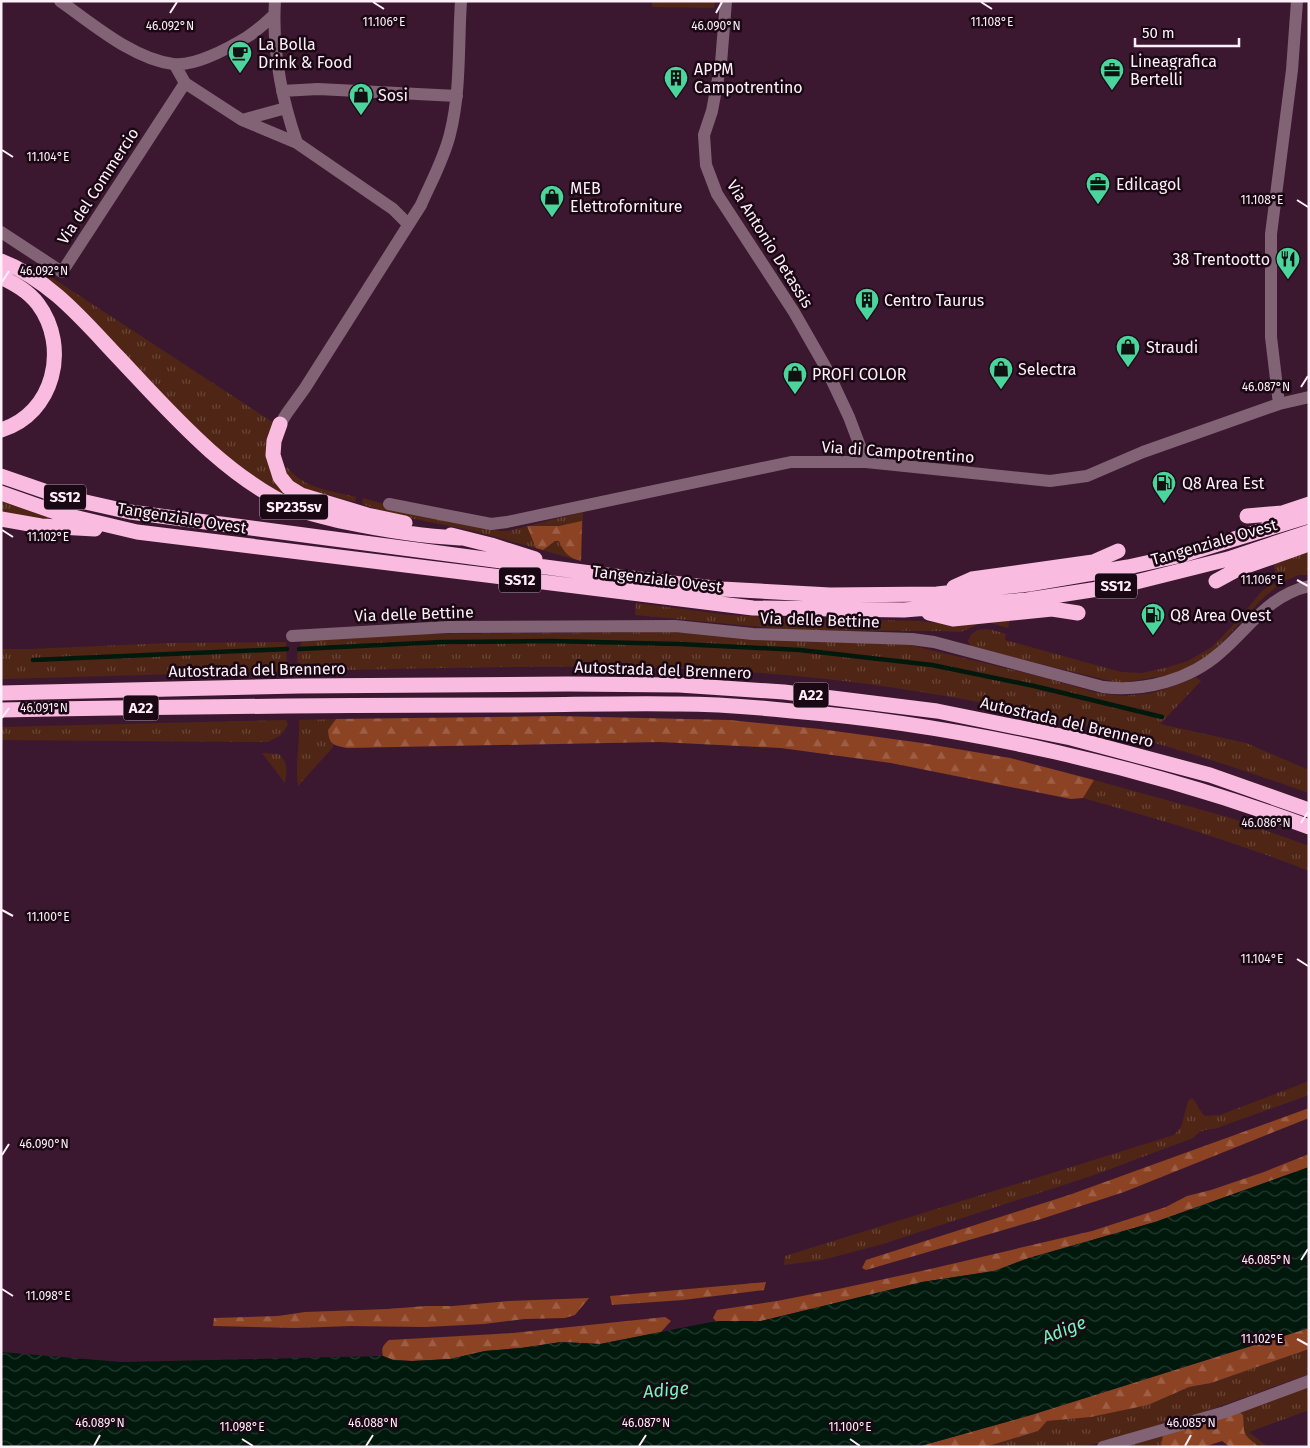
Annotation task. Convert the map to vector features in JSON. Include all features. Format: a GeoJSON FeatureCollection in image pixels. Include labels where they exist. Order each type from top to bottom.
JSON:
{"type":"FeatureCollection","features":[{"type":"Feature","properties":{"kind":"highway","name":"SP235sv"},"geometry":{"type":"LineString","coordinates":[[1,261],[16,267],[50,289],[89,326],[212,454],[273,496],[296,508],[333,519],[420,536],[460,538],[492,545],[572,571]]}},
{"type":"Feature","properties":{"kind":"highway"},"geometry":{"type":"LineString","coordinates":[[1,277],[17,285],[38,304],[48,320],[54,344],[55,360],[50,383],[31,413],[19,423],[1,430]]}},
{"type":"Feature","properties":{"kind":"highway"},"geometry":{"type":"LineString","coordinates":[[280,424],[274,441],[273,456],[280,477],[295,492],[367,515],[422,527],[460,538]]}},
{"type":"Feature","properties":{"kind":"highway","name":"Tangenziale Ovest"},"geometry":{"type":"LineString","coordinates":[[1,476],[59,496],[130,512],[722,589],[830,595],[936,594],[1029,584],[1128,567],[1182,555],[1309,516]]}},
{"type":"Feature","properties":{"kind":"highway","name":"Tangenziale Ovest"},"geometry":{"type":"LineString","coordinates":[[1,492],[61,514],[137,532],[753,608],[918,610],[1027,600],[1124,585],[1228,559],[1309,532]]}},
{"type":"Feature","properties":{"kind":"highway"},"geometry":{"type":"LineString","coordinates":[[1247,516],[1282,513],[1309,504]]}},
{"type":"Feature","properties":{"kind":"highway"},"geometry":{"type":"LineString","coordinates":[[1,519],[41,526],[137,532]]}},
{"type":"Feature","properties":{"kind":"highway"},"geometry":{"type":"LineString","coordinates":[[1216,581],[1238,569],[1309,544]]}},
{"type":"Feature","properties":{"kind":"highway"},"geometry":{"type":"LineString","coordinates":[[936,594],[972,579],[1093,562],[1118,551]]}},
{"type":"Feature","properties":{"kind":"highway"},"geometry":{"type":"LineString","coordinates":[[918,610],[953,619],[1052,609],[1078,613]]}},
{"type":"Feature","properties":{"kind":"highway","name":"Autostrada del Brennero"},"geometry":{"type":"LineString","coordinates":[[1,693],[299,686],[679,685],[794,693],[937,711],[1071,738],[1210,775],[1309,810]]}},
{"type":"Feature","properties":{"kind":"highway","name":"Autostrada del Brennero"},"geometry":{"type":"LineString","coordinates":[[1,710],[281,705],[681,704],[794,711],[937,728],[1069,756],[1166,781],[1261,809],[1309,827]]}},
{"type":"Feature","properties":{"kind":"street"},"geometry":{"type":"LineString","coordinates":[[60,1],[109,36],[150,60],[175,65],[193,62],[217,53],[248,36],[274,15]]}},
{"type":"Feature","properties":{"kind":"street"},"geometry":{"type":"LineString","coordinates":[[276,1],[274,15],[277,71],[297,143]]}},
{"type":"Feature","properties":{"kind":"street"},"geometry":{"type":"LineString","coordinates":[[280,424],[306,388],[421,205],[436,173],[450,135],[457,96],[461,1]]}},
{"type":"Feature","properties":{"kind":"street","name":"Via Antonio Detassis"},"geometry":{"type":"LineString","coordinates":[[726,1],[721,63],[712,111],[704,135],[706,164],[717,194],[794,312],[826,368],[850,417],[866,462]]}},
{"type":"Feature","properties":{"kind":"street"},"geometry":{"type":"LineString","coordinates":[[1279,404],[1270,337],[1271,234],[1292,70],[1297,1]]}},
{"type":"Feature","properties":{"kind":"street"},"geometry":{"type":"LineString","coordinates":[[175,65],[186,83],[242,120],[297,143],[393,209],[408,224]]}},
{"type":"Feature","properties":{"kind":"street","name":"Via del Commercio"},"geometry":{"type":"LineString","coordinates":[[1,232],[62,272],[186,83]]}},
{"type":"Feature","properties":{"kind":"street"},"geometry":{"type":"LineString","coordinates":[[282,91],[318,89],[457,96]]}},
{"type":"Feature","properties":{"kind":"street"},"geometry":{"type":"LineString","coordinates":[[242,120],[286,108]]}},
{"type":"Feature","properties":{"kind":"street","name":"Via di Campotrentino"},"geometry":{"type":"LineString","coordinates":[[389,504],[491,524],[791,462],[866,462],[1050,481],[1087,476],[1143,452],[1279,404],[1309,397]]}},
{"type":"Feature","properties":{"kind":"street","name":"Via delle Bettine"},"geometry":{"type":"LineString","coordinates":[[292,636],[448,627],[675,626],[753,634],[912,639],[934,642],[1103,687],[1118,689],[1145,686],[1190,674],[1205,666],[1277,599],[1285,594],[1309,586]]}},
{"type":"Feature","properties":{"kind":"street"},"geometry":{"type":"LineString","coordinates":[[1103,1447],[1226,1412],[1309,1381]]}},
{"type":"Feature","properties":{"kind":"green space"},"geometry":{"type":"Polygon","coordinates":[[[652,1],[715,1],[714,8],[652,7],[652,1]]]}},
{"type":"Feature","properties":{"kind":"green space"},"geometry":{"type":"Polygon","coordinates":[[[34,266],[274,423],[267,439],[266,453],[300,503],[266,486],[211,444],[46,278],[32,268],[34,266]]]}},
{"type":"Feature","properties":{"kind":"green space"},"geometry":{"type":"Polygon","coordinates":[[[287,467],[301,480],[318,488],[356,497],[355,502],[306,489],[292,482],[283,469],[287,467]]]}},
{"type":"Feature","properties":{"kind":"green space"},"geometry":{"type":"Polygon","coordinates":[[[363,498],[407,511],[500,531],[508,531],[583,512],[581,561],[474,531],[390,514],[362,504],[363,498]]]}},
{"type":"Feature","properties":{"kind":"green space"},"geometry":{"type":"Polygon","coordinates":[[[1,500],[78,525],[1,512],[1,500]]]}},
{"type":"Feature","properties":{"kind":"green space"},"geometry":{"type":"Polygon","coordinates":[[[582,521],[581,561],[567,554],[559,541],[555,541],[543,550],[536,548],[527,526],[559,526],[582,521]]]}},
{"type":"Feature","properties":{"kind":"green space"},"geometry":{"type":"Polygon","coordinates":[[[1309,550],[1309,575],[1299,575],[1284,581],[1283,578],[1269,582],[1268,579],[1276,576],[1273,562],[1309,550]]]}},
{"type":"Feature","properties":{"kind":"green space"},"geometry":{"type":"Polygon","coordinates":[[[1282,582],[1262,599],[1213,652],[1202,661],[1174,674],[1115,682],[971,647],[968,641],[971,635],[979,630],[990,630],[1006,634],[1005,640],[1121,672],[1142,673],[1188,661],[1212,647],[1262,591],[1270,585],[1282,582]]]}},
{"type":"Feature","properties":{"kind":"green space"},"geometry":{"type":"Polygon","coordinates":[[[636,603],[729,615],[790,618],[918,621],[948,624],[1010,619],[1008,628],[988,622],[978,624],[961,632],[793,630],[635,615],[636,603]]]}},
{"type":"Feature","properties":{"kind":"green space"},"geometry":{"type":"Polygon","coordinates":[[[673,632],[910,645],[1042,677],[1098,693],[1124,696],[1152,693],[1196,677],[1201,681],[1160,724],[1246,743],[1309,770],[1309,793],[1199,756],[1113,732],[963,699],[863,683],[761,673],[646,668],[471,667],[298,671],[297,655],[302,641],[418,634],[673,632]]]}},
{"type":"Feature","properties":{"kind":"green space"},"geometry":{"type":"Polygon","coordinates":[[[286,642],[287,671],[1,679],[1,649],[169,643],[286,642]]]}},
{"type":"Feature","properties":{"kind":"green space"},"geometry":{"type":"Polygon","coordinates":[[[557,716],[729,720],[820,729],[922,743],[1010,758],[1094,780],[1083,798],[1071,799],[891,763],[781,748],[659,742],[347,748],[333,744],[329,739],[328,730],[336,719],[557,716]]]}},
{"type":"Feature","properties":{"kind":"green space"},"geometry":{"type":"Polygon","coordinates":[[[336,719],[328,730],[329,739],[334,746],[298,786],[299,720],[336,719]]]}},
{"type":"Feature","properties":{"kind":"green space"},"geometry":{"type":"Polygon","coordinates":[[[286,720],[288,725],[281,735],[268,742],[1,740],[1,727],[286,720]]]}},
{"type":"Feature","properties":{"kind":"green space"},"geometry":{"type":"Polygon","coordinates":[[[262,753],[279,754],[282,757],[286,767],[285,783],[262,753]]]}},
{"type":"Feature","properties":{"kind":"green space"},"geometry":{"type":"Polygon","coordinates":[[[1094,780],[1231,818],[1309,846],[1309,871],[1253,850],[1083,798],[1094,780]]]}},
{"type":"Feature","properties":{"kind":"green space"},"geometry":{"type":"Polygon","coordinates":[[[1309,1081],[1309,1095],[1214,1129],[1207,1129],[1193,1138],[1094,1175],[883,1244],[822,1260],[784,1265],[785,1256],[1174,1135],[1181,1127],[1188,1101],[1192,1098],[1205,1116],[1220,1115],[1309,1081]]]}},
{"type":"Feature","properties":{"kind":"green space"},"geometry":{"type":"Polygon","coordinates":[[[1309,1108],[1309,1118],[1124,1192],[1041,1219],[866,1270],[862,1268],[866,1260],[1069,1195],[1309,1108]]]}},
{"type":"Feature","properties":{"kind":"green space"},"geometry":{"type":"Polygon","coordinates":[[[1309,1154],[1309,1167],[1155,1222],[1029,1258],[994,1271],[922,1282],[761,1321],[716,1321],[713,1318],[717,1310],[843,1288],[1092,1231],[1166,1207],[1187,1196],[1264,1172],[1309,1154]]]}},
{"type":"Feature","properties":{"kind":"green space"},"geometry":{"type":"Polygon","coordinates":[[[766,1282],[764,1290],[683,1300],[612,1305],[610,1296],[766,1282]]]}},
{"type":"Feature","properties":{"kind":"green space"},"geometry":{"type":"Polygon","coordinates":[[[589,1298],[575,1315],[565,1318],[525,1319],[484,1324],[426,1327],[351,1326],[295,1328],[213,1326],[214,1318],[589,1298]]]}},
{"type":"Feature","properties":{"kind":"green space"},"geometry":{"type":"Polygon","coordinates":[[[665,1317],[671,1321],[661,1332],[600,1344],[561,1342],[485,1351],[450,1359],[412,1361],[393,1360],[383,1356],[382,1353],[385,1343],[389,1340],[513,1333],[665,1317]]]}},
{"type":"Feature","properties":{"kind":"green space"},"geometry":{"type":"Polygon","coordinates":[[[1309,1328],[1309,1349],[1211,1383],[1189,1387],[1148,1405],[1091,1417],[1047,1421],[1038,1431],[985,1447],[917,1447],[1031,1415],[1309,1328]]]}},
{"type":"Feature","properties":{"kind":"green space"},"geometry":{"type":"Polygon","coordinates":[[[1309,1349],[1309,1374],[1204,1412],[1084,1447],[985,1447],[1038,1431],[1047,1421],[1091,1417],[1148,1405],[1189,1387],[1211,1383],[1309,1349]]]}},
{"type":"Feature","properties":{"kind":"green space"},"geometry":{"type":"Polygon","coordinates":[[[1309,1385],[1309,1410],[1249,1432],[1268,1447],[1260,1446],[1250,1440],[1243,1429],[1244,1424],[1238,1411],[1309,1385]]]}},
{"type":"Feature","properties":{"kind":"green space"},"geometry":{"type":"Polygon","coordinates":[[[1238,1411],[1243,1415],[1245,1433],[1259,1447],[1230,1447],[1222,1441],[1204,1447],[1161,1447],[1163,1434],[1238,1411]]]}},
{"type":"Feature","properties":{"kind":"green space"},"geometry":{"type":"Polygon","coordinates":[[[1163,1434],[1161,1447],[1118,1447],[1163,1434]]]}},
{"type":"Feature","properties":{"kind":"water","name":"Adige"},"geometry":{"type":"Polygon","coordinates":[[[1309,1167],[1309,1328],[1031,1415],[917,1447],[1,1447],[1,1352],[121,1362],[383,1356],[393,1360],[412,1361],[450,1359],[485,1351],[561,1342],[600,1344],[716,1321],[761,1321],[922,1282],[994,1271],[1029,1258],[1155,1222],[1309,1167]]]}},
{"type":"Feature","properties":{"kind":"waterway"},"geometry":{"type":"LineString","coordinates":[[299,649],[442,642],[551,641],[679,644],[800,650],[932,665],[1034,686],[1162,717]]}},
{"type":"Feature","properties":{"kind":"waterway"},"geometry":{"type":"LineString","coordinates":[[33,660],[287,649]]}},
{"type":"Feature","properties":{"kind":"place","name":"La Bolla Drink & Food"},"geometry":{"type":"Point","coordinates":[240,74]}},
{"type":"Feature","properties":{"kind":"place","name":"Lineagrafica Bertelli"},"geometry":{"type":"Point","coordinates":[1112,91]}},
{"type":"Feature","properties":{"kind":"place","name":"APPM Campotrentino"},"geometry":{"type":"Point","coordinates":[676,99]}},
{"type":"Feature","properties":{"kind":"place","name":"Sosi"},"geometry":{"type":"Point","coordinates":[361,116]}},
{"type":"Feature","properties":{"kind":"place","name":"Edilcagol"},"geometry":{"type":"Point","coordinates":[1098,205]}},
{"type":"Feature","properties":{"kind":"place","name":"MEB Elettroforniture"},"geometry":{"type":"Point","coordinates":[552,218]}},
{"type":"Feature","properties":{"kind":"place","name":"38 Trentootto"},"geometry":{"type":"Point","coordinates":[1288,280]}},
{"type":"Feature","properties":{"kind":"place","name":"Centro Taurus"},"geometry":{"type":"Point","coordinates":[867,321]}},
{"type":"Feature","properties":{"kind":"place","name":"Straudi"},"geometry":{"type":"Point","coordinates":[1128,368]}},
{"type":"Feature","properties":{"kind":"place","name":"Selectra"},"geometry":{"type":"Point","coordinates":[1001,390]}},
{"type":"Feature","properties":{"kind":"place","name":"PROFI COLOR"},"geometry":{"type":"Point","coordinates":[795,395]}},
{"type":"Feature","properties":{"kind":"place","name":"Q8 Area Est"},"geometry":{"type":"Point","coordinates":[1164,504]}},
{"type":"Feature","properties":{"kind":"place","name":"Q8 Area Ovest"},"geometry":{"type":"Point","coordinates":[1153,636]}}]}
